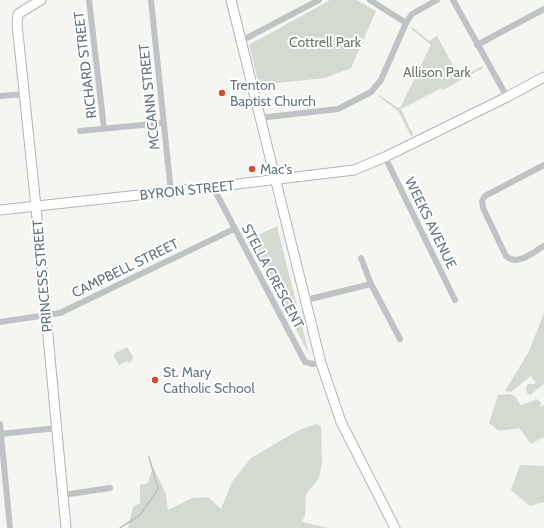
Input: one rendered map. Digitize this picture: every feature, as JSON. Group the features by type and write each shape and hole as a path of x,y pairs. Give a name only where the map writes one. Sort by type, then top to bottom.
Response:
{"street":[{"name":"PRINCESS STREET","path":"41,0 18,14 17,25 36,206 45,316 66,528"},
{"name":"RICHARD STREET","path":"89,0 104,128"},
{"name":"MCCANN STREET","path":"151,0 171,192"},
{"path":"231,0 321,363 341,422 395,528"},
{"path":"241,41 318,0"},
{"path":"370,0 406,23"},
{"path":"260,118 338,109 371,92 381,80 406,23 412,14 437,0"},
{"path":"453,0 507,97"},
{"path":"478,45 544,9"},
{"name":"BYRON STREET","path":"0,210 171,192 354,170 385,158 544,77"},
{"path":"0,96 25,94"},
{"path":"80,131 163,123"},
{"name":"WEEKS AVENUE","path":"385,158 455,300"},
{"path":"544,165 485,196 482,201 483,208 506,256 509,259 519,260 544,246"},
{"name":"STELLA CRESCENT","path":"213,187 305,362 313,364 321,363"},
{"name":"CAMPBELL STREET","path":"0,322 60,313 234,229"},
{"path":"360,258 371,284 400,339"},
{"path":"306,300 371,284"},
{"path":"0,424 10,528"},
{"path":"0,434 57,428"},
{"path":"63,495 110,488"}],"green space":[{"name":"Cottrell Park","path":"330,0 357,0 376,11 351,68 325,78 259,85 249,45"},
{"name":"Allison Park","path":"412,27 429,41 437,36 460,78 482,66 483,68 443,90 442,88 401,109 413,135 411,136 398,111 378,96 379,95 398,108 401,106 431,45 411,29"},
{"path":"277,226 309,354 248,240"},
{"path":"544,313 544,384 530,395 527,393 526,388 528,384 535,384 535,381 532,379 532,375 511,392 505,391 529,351"},
{"path":"127,347 133,357 132,361 129,363 127,361 119,365 114,357 114,354"},
{"path":"508,394 515,396 521,405 537,399 541,403 540,407 544,405 544,437 531,444 519,428 499,431 489,423 498,395"},
{"path":"316,424 321,426 322,462 319,478 306,494 305,515 302,522 328,528 128,528 133,507 140,503 140,485 148,483 153,467 166,494 168,510 192,498 208,497 221,509 232,482 251,458 299,430"},
{"path":"520,465 544,466 544,502 530,506 511,490"}],"waterway":[{"path":"120,528 140,515 158,489 149,457"}],"place":[{"name":"Trenton Baptist Church","path":"222,93"},
{"name":"Mac's","path":"252,169"},
{"name":"St. Mary Catholic School","path":"155,380"}]}
